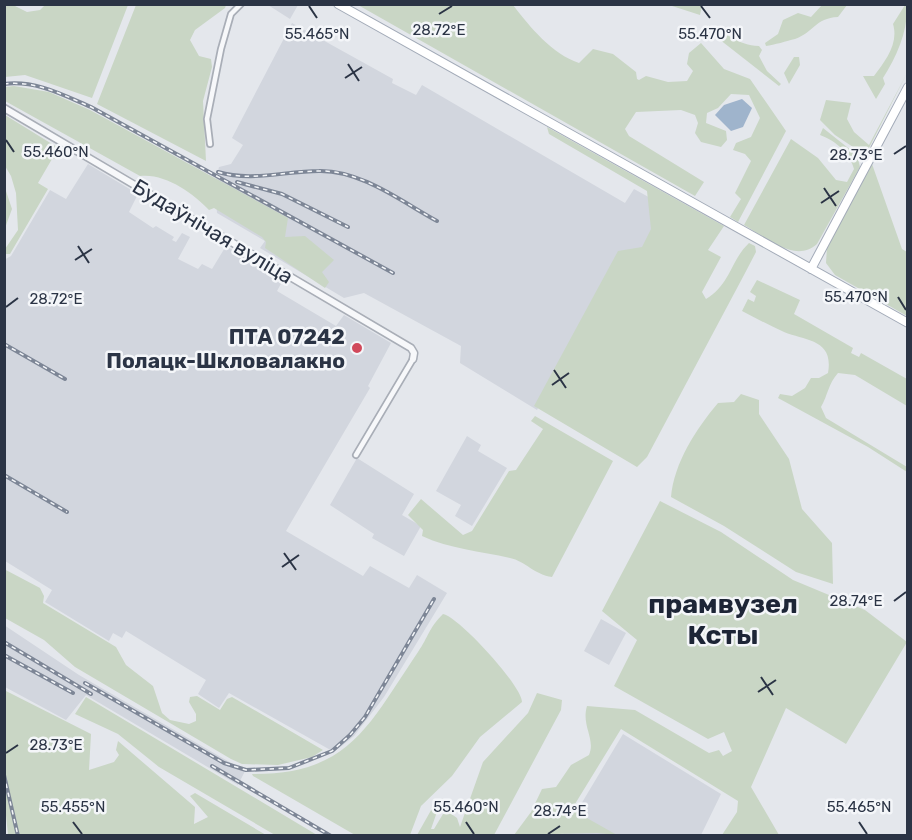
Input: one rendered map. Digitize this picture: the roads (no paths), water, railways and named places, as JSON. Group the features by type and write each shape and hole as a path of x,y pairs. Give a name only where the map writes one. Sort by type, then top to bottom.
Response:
{"main road":[{"path":"338,4 908,322"},
{"path":"811,269 908,87"}],"street":[{"path":"210,144 207,119 221,49 231,14 241,4"},
{"name":"Будаўнічая вуліца","path":"4,108 411,348 414,353 413,359"},
{"path":"356,455 413,359"}],"water":[{"path":"742,99 752,108 743,127 731,131 715,115 724,105"}],"railway":[{"path":"4,84 38,86 91,107 393,273"},
{"path":"218,172 243,176 306,171 335,172 381,188 437,221"},
{"path":"237,182 282,194 348,227"},
{"path":"4,344 65,379"},
{"path":"4,475 67,512"},
{"path":"85,683 224,763 246,770 289,768 332,751 350,735 365,717 434,599"},
{"path":"4,642 91,694"},
{"path":"4,655 73,693"},
{"path":"212,766 331,836"},
{"path":"4,775 18,836"}],"place":[{"name":"ПТА 07242 Полацк-Шкловалакно","path":"357,348"}],"district":[{"name":"прамвузел Ксты","path":"723,620"}]}
